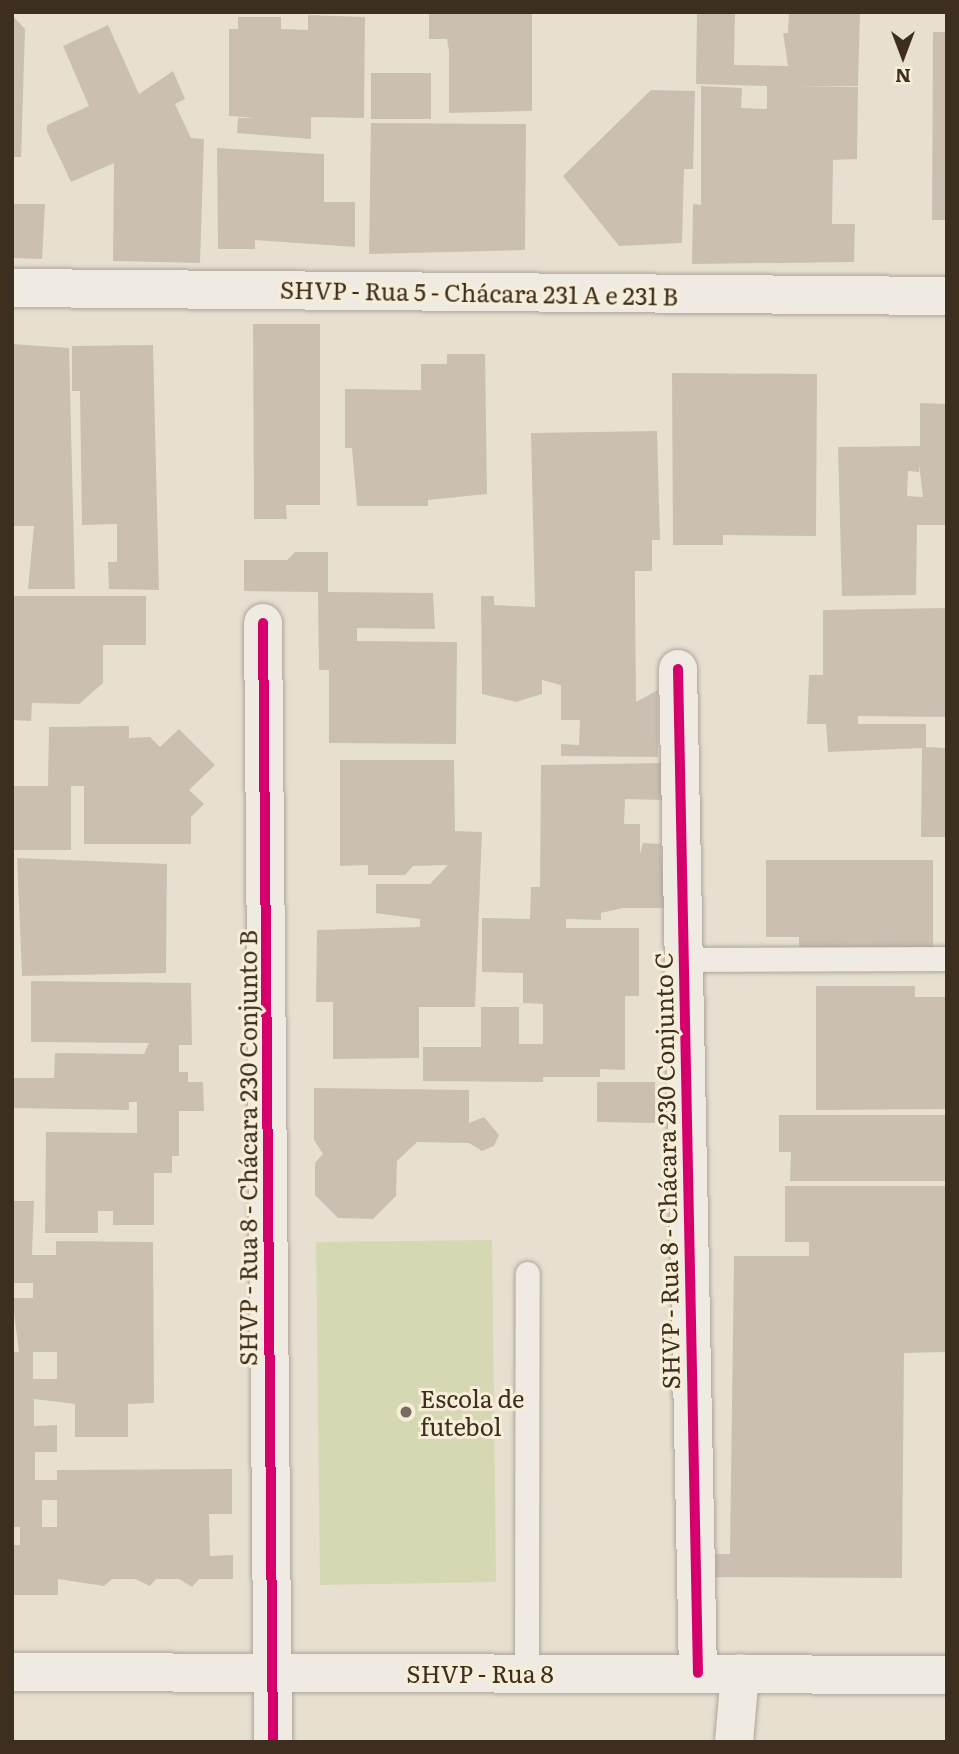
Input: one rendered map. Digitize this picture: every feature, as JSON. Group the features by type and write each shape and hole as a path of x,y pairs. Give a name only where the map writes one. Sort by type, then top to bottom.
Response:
{"street":[{"name":"SHVP - Rua 5 - Chácara 231 A e 231 B","path":"12,288 947,296"},
{"name":"SHVP - Rua 8 - Chácara 230 Conjunto B","path":"263,623 273,1742"},
{"name":"SHVP - Rua 8 - Chácara 230 Conjunto C","path":"678,669 698,1673"},
{"name":"SHVP - Rua 8","path":"12,1672 947,1675"},
{"path":"734,1742 740,1673"}],"lane":[{"path":"683,960 947,959"},
{"path":"527,1673 528,1274"}],"green space":[{"name":"Escola de futebol","path":"492,1240 496,1582 320,1585 316,1242"}],"building":[{"path":"429,12 532,12 532,111 449,113 447,39 429,39"},
{"path":"697,12 735,12 734,65 788,66 783,33 788,33 789,12 860,12 858,86 795,86 858,87 857,159 833,160 832,224 855,224 854,262 692,264 693,204 701,205 701,86 742,88 741,108 767,109 767,86 696,84"},
{"path":"12,15 25,29 21,157 12,157"},
{"path":"308,15 365,17 364,118 311,117 311,139 237,133 238,118 255,118 229,116 229,29 238,29 238,17 281,17 281,29 308,30"},
{"path":"108,25 139,94 173,71 185,99 175,104 191,138 204,139 200,263 113,261 114,163 71,182 47,131 47,125 89,106 63,46"},
{"path":"933,32 947,32 947,220 932,220"},
{"path":"371,73 431,73 431,119 371,119"},
{"path":"651,90 695,91 693,169 684,169 682,243 619,246 563,176"},
{"path":"371,123 526,124 525,250 369,254"},
{"path":"217,148 324,154 324,202 355,202 355,247 255,240 255,249 218,249"},
{"path":"12,204 45,204 42,259 12,258"},
{"path":"253,324 320,324 320,505 286,505 287,519 254,519"},
{"path":"12,344 69,348 75,589 28,589 34,526 12,526"},
{"path":"153,345 159,590 109,589 108,562 117,562 117,524 82,525 80,391 72,391 72,346"},
{"path":"447,354 485,354 487,494 428,500 428,506 357,506 352,448 345,448 345,389 421,390 421,364 447,364"},
{"path":"672,373 817,374 816,536 723,535 723,545 673,545"},
{"path":"920,403 947,404 947,525 917,525 916,595 842,596 838,447 920,446","holes":["919,464 923,497 907,496 908,471 919,472"]},
{"path":"657,431 660,540 652,540 652,571 635,571 635,595 636,702 658,690 658,757 561,756 561,744 579,745 580,720 561,720 561,685 542,680 542,694 516,702 482,694 481,596 494,596 494,605 535,607 531,433"},
{"path":"295,552 328,552 328,592 433,593 435,629 357,628 357,641 457,642 456,744 329,743 329,670 319,670 318,592 244,591 244,560 287,560"},
{"path":"12,596 146,596 146,645 103,645 103,683 79,704 32,703 31,721 12,720"},
{"path":"947,608 947,717 858,716 858,724 926,724 926,747 947,748 947,837 921,837 922,748 828,752 826,724 807,724 809,675 823,675 823,610"},
{"path":"129,726 129,738 150,737 160,747 179,729 215,765 189,790 204,804 191,817 191,844 84,844 84,786 71,786 71,850 12,850 12,786 48,786 49,727"},
{"path":"340,760 454,760 455,831 482,832 475,1007 419,1007 419,1058 333,1059 333,1002 316,1002 317,930 420,927 420,919 376,913 376,884 430,884 448,865 413,866 405,875 368,875 368,865 340,866"},
{"path":"663,763 663,800 625,799 624,824 640,824 640,854 643,843 661,844 664,908 623,908 601,913 601,920 566,919 566,928 639,928 639,996 625,996 625,1070 600,1069 600,1077 543,1077 543,1082 423,1081 423,1047 481,1047 481,1007 519,1007 519,1044 543,1044 543,1004 523,1003 523,973 482,972 482,918 530,919 531,887 540,887 541,765"},
{"path":"17,858 167,864 166,973 22,976"},
{"path":"766,860 933,860 933,952 799,952 799,937 766,937"},
{"path":"31,981 191,983 192,1045 179,1045 179,1072 188,1072 188,1082 203,1082 204,1111 179,1111 179,1156 172,1156 172,1173 154,1173 154,1225 113,1225 113,1211 98,1211 98,1233 45,1233 46,1132 137,1133 137,1102 129,1102 129,1110 12,1108 12,1078 54,1078 55,1053 144,1054 149,1043 31,1042"},
{"path":"816,986 915,986 915,997 947,997 947,1109 816,1110"},
{"path":"597,1082 655,1082 655,1123 597,1122"},
{"path":"314,1088 469,1090 469,1123 484,1117 499,1135 494,1146 482,1151 469,1143 417,1142 397,1161 396,1196 373,1219 338,1218 315,1195 315,1163 323,1154 314,1140"},
{"path":"779,1115 947,1115 947,1181 790,1181 791,1152 779,1152"},
{"path":"785,1186 947,1186 947,1352 904,1353 902,1578 693,1577 693,1554 730,1554 734,1256 809,1256 809,1242 785,1242"},
{"path":"12,1201 34,1201 32,1255 56,1255 56,1241 153,1242 154,1403 128,1404 128,1437 75,1437 75,1404 34,1399 34,1426 57,1425 57,1452 35,1452 35,1480 57,1480 57,1470 232,1469 232,1514 209,1514 210,1556 233,1555 233,1579 199,1579 192,1587 179,1579 156,1579 150,1586 135,1579 112,1579 104,1586 58,1579 58,1595 12,1595 12,1545 20,1545 20,1527 12,1527 12,1352 19,1352 12,1298 33,1298 33,1283 12,1283","holes":["33,1352 57,1352 57,1379 33,1379","42,1500 57,1500 57,1527 42,1527"]}],"cycle path":[{"path":"263,623 273,1742"},
{"path":"678,669 698,1673"}],"place":[{"name":"Escola de futebol","path":"406,1412"}]}
